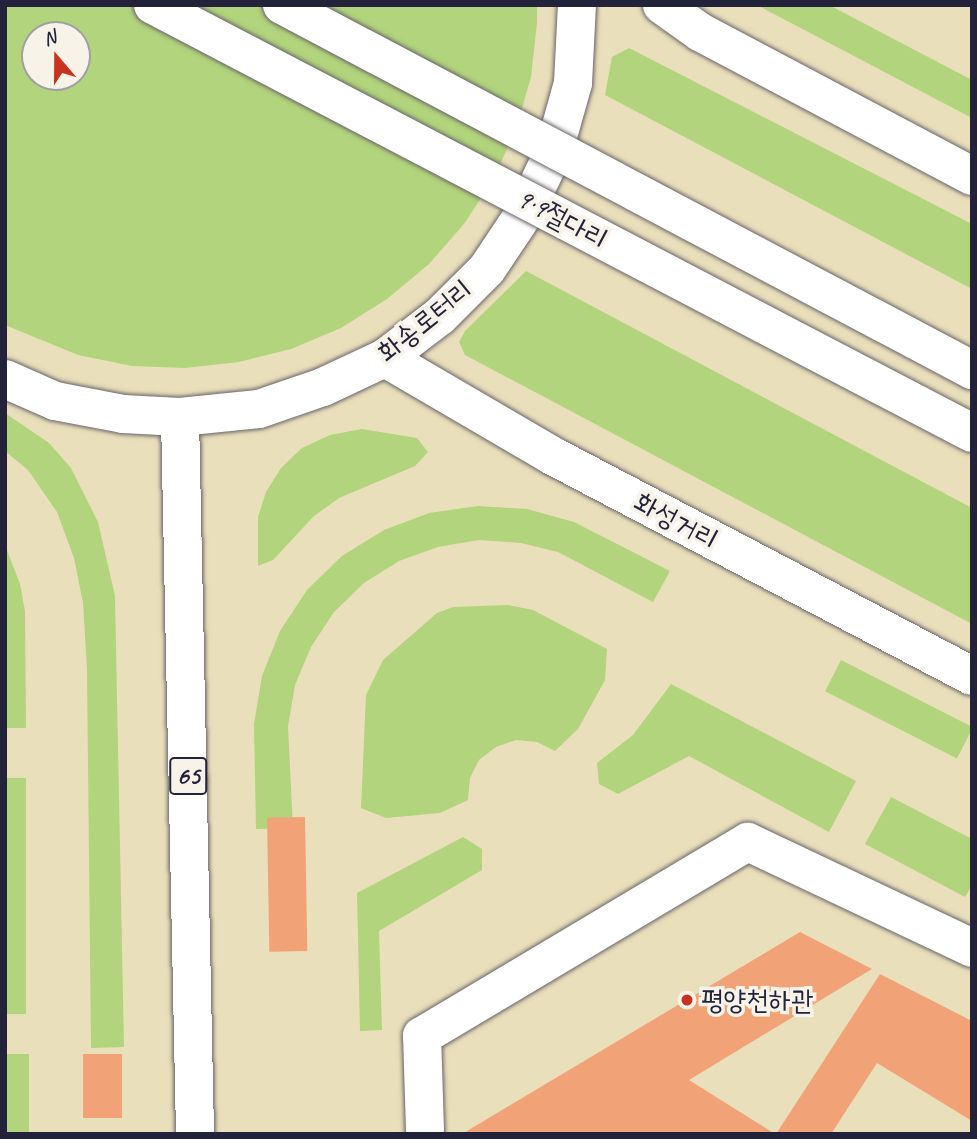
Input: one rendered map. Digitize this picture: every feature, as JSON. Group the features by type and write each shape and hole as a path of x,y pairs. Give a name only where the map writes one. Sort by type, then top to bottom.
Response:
{"main road":[{"name":"9·9절다리","path":"153,5 972,433"},
{"name":"9·9절다리","path":"282,5 972,370"},
{"name":"화송로터리","path":"5,379 55,401 123,415 180,417 259,409 323,387 385,358 440,316 487,269 525,212 554,151 573,83 577,5"},
{"path":"662,5 712,38 972,176"},
{"name":"화성거리","path":"385,358 551,455 972,676"},
{"name":"65","path":"180,417 195,1134"},
{"path":"425,1130 422,1036 748,842 972,948"}],"green space":[{"path":"5,5 537,5 531,77 516,129 494,178 464,224 429,264 387,299 341,328 291,349 239,362 185,368 132,366 78,355 5,325"},
{"path":"757,5 829,5 972,80 972,118"},
{"path":"629,48 972,224 972,289 605,95 612,57"},
{"path":"526,271 972,508 972,624 465,355 459,342 465,331"},
{"path":"5,413 49,443 71,468 98,522 115,596 124,1047 91,1048 87,669 83,603 74,558 57,512 28,470 5,451"},
{"path":"362,429 417,438 428,452 415,466 339,498 314,516 273,560 258,566 258,517 266,492 281,468 302,448 330,435"},
{"path":"478,506 527,509 574,522 670,571 653,602 558,552 521,543 479,540 438,547 399,561 364,583 334,612 311,647 295,685 288,726 293,828 256,829 254,724 262,676 280,631 307,590 342,556 384,530 429,513"},
{"path":"5,545 20,584 25,611 26,728 5,728"},
{"path":"508,605 533,610 607,649 605,680 578,729 555,751 537,742 516,740 496,747 479,760 470,778 468,800 440,813 386,818 361,808 366,695 383,660 437,613 453,607"},
{"path":"841,660 972,727 957,758 825,691"},
{"path":"671,684 856,781 829,832 689,756 618,794 599,784 597,763 633,735"},
{"path":"5,778 26,778 26,1014 5,1014"},
{"path":"891,797 972,839 972,885 965,897 865,844"},
{"path":"463,837 482,849 482,870 379,931 382,1030 360,1031 357,893"},
{"path":"5,1054 29,1054 29,1134 5,1134"}],"building":[{"path":"305,817 307,951 269,952 267,818"},
{"path":"800,932 872,969 689,1080 775,1134 462,1134"},
{"path":"880,974 972,1021 972,1121 877,1063 831,1134 776,1134"},
{"path":"83,1054 122,1054 122,1118 83,1118"}],"place":[{"name":"평양천하관","path":"687,1000"}]}
